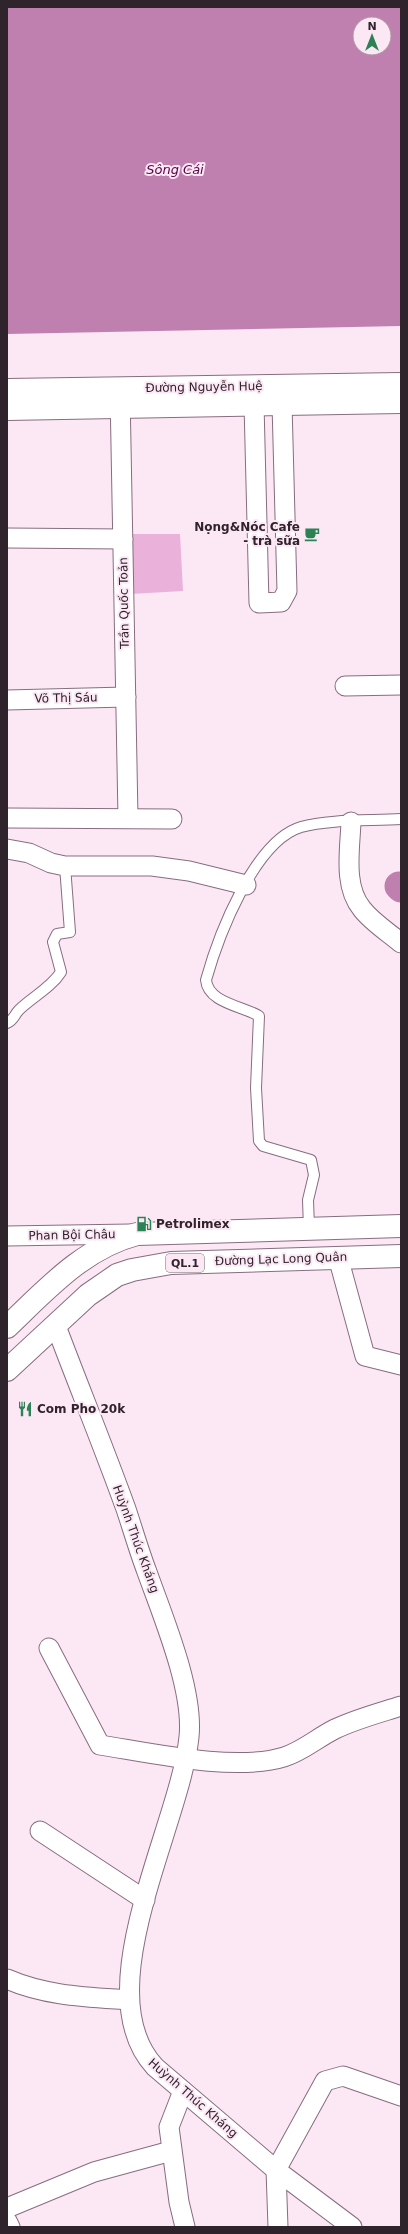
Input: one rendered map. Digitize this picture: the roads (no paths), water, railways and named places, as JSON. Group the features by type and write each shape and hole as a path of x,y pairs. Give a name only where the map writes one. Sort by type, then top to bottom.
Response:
{"main road":[{"name":"Đường Nguyễn Huệ","path":"7,409 120,398 401,384"},
{"name":"Đường Nguyễn Huệ","path":"7,390 120,398 254,404 401,402"},
{"path":"7,1327 80,1261 110,1243 137,1234 401,1226"},
{"name":"Đường Lạc Long Quân","path":"7,1370 88,1295 118,1275 146,1266 171,1263 401,1256"}],"street":[{"name":"Trần Quốc Toản","path":"120,398 128,818"},
{"path":"254,404 259,603 281,602 287,591 282,404"},
{"path":"7,538 123,539"},
{"path":"345,686 401,685"},
{"name":"Võ Thị Sáu","path":"7,700 126,697"},
{"path":"7,818 172,819"},
{"path":"351,822 349,868 351,888 361,909 401,943"},
{"path":"7,849 29,853 51,864 65,866 152,866 189,871 246,885"},
{"name":"Phan Bội Châu","path":"7,1236 137,1234"},
{"path":"338,1257 365,1356 401,1365"},
{"name":"Huỳnh Thúc Kháng","path":"56,1326 126,1509 179,1670 188,1705 190,1721 186,1758 179,1788 145,1900 134,1942 130,2000 133,2027 145,2056 183,2091 276,2170 352,2227"},
{"path":"49,1648 100,1745 186,1758 267,1762 298,1751 334,1730 401,1706"},
{"path":"40,1831 145,1900"},
{"path":"7,1980 28,1988 62,1995 130,2000"},
{"path":"278,2227 276,2170 325,2081 343,2076 401,2096"},
{"path":"183,2091 169,2127 179,2202 185,2227"},
{"path":"7,2208 94,2172 171,2151"},
{"path":"7,2221 10,2227"}],"lane":[{"path":"309,1228 308,1200 314,1175 311,1160 263,1146 259,1140 256,1088 259,1016 224,1001 208,990 206,986 208,974 227,923 246,885 271,846 290,832 315,825 401,819"},
{"path":"7,1023 13,1020 17,1011 55,981 60,972 54,942 57,934 70,932 65,866"}],"water":[{"name":"Sông Cái","path":"7,7 401,7 401,326 7,334"}],"place":[{"name":"Nọng&Nóc Cafe - trà sữa","path":"312,534"},
{"name":"Petrolimex","path":"144,1224"},
{"name":"Com Pho 20k","path":"25,1409"}]}
